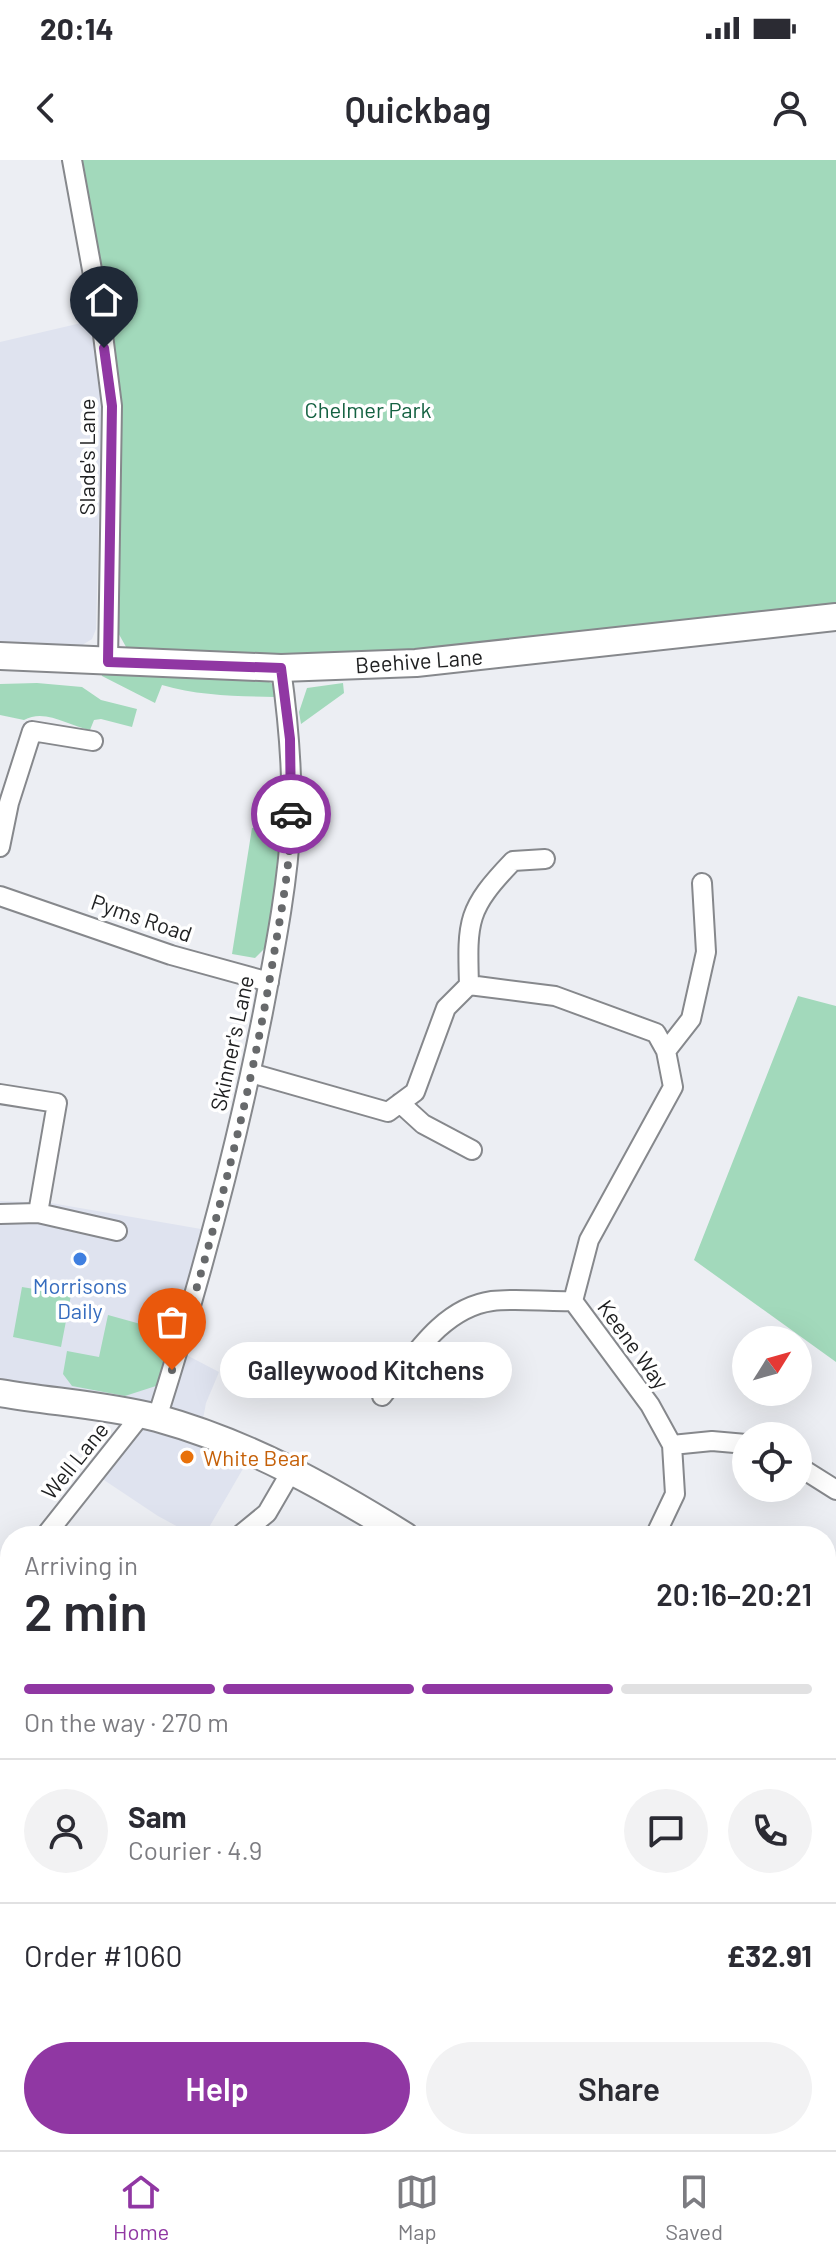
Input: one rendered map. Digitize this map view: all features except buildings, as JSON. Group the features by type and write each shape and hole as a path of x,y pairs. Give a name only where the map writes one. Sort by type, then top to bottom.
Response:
{"main road":[{"name":"Beehive Lane","path":"0,656 281,668 416,663 836,617"},
{"path":"0,1393 149,1417 239,1445 292,1470 388,1526"}],"street":[{"name":"Slade's Lane","path":"72,160 99,305 112,406 108,662"},
{"name":"Skinner's Lane","path":"149,1417 199,1285 251,1073 269,982 291,820 290,739 281,668"},
{"path":"0,847 9,803 32,731 93,741"},
{"path":"251,1073 388,1112 415,1092 446,1008 469,985 467,933 481,894 513,861 545,859"},
{"path":"469,985 555,996 656,1033 666,1051 691,1019 706,952 702,883"},
{"name":"Pyms Road","path":"0,896 171,955 269,982"},
{"name":"Keene Way","path":"660,1526 675,1494 672,1445 650,1405 573,1301 589,1240 673,1087 666,1051"},
{"path":"0,1094 57,1103 38,1213"},
{"path":"400,1103 423,1124 472,1150"},
{"path":"0,1214 38,1213 117,1231"},
{"path":"382,1396 434,1331 465,1308 494,1301 573,1301"},
{"name":"Well Lane","path":"54,1526 149,1417"},
{"path":"672,1445 712,1441 732,1443"},
{"path":"251,1526 267,1513 292,1470"},
{"path":"812,1475 836,1490"}],"shaded area":[{"path":"94,320 102,400 96,629 92,639 74,650 0,643 0,342"},
{"path":"0,1201 51,1203 201,1229 173,1348 219,1372 206,1403 199,1440 248,1460 210,1526 176,1526 86,1468 138,1410 0,1381"}],"green space":[{"name":"Chelmer Park","path":"82,160 836,160 836,607 359,658 130,654 116,629 108,320"},
{"path":"100,667 238,672 276,686 275,697 232,696 162,685 155,703 102,676"},
{"path":"343,683 344,693 301,724 299,712 307,688"},
{"path":"0,684 82,687 101,700 137,709 132,727 101,719 94,720 90,730 49,717 24,720 0,715"},
{"path":"281,827 268,945 255,958 232,954 252,828"},
{"path":"798,996 836,1006 836,1362 812,1345 812,1326 786,1326 694,1260"},
{"path":"22,1287 71,1295 61,1347 13,1337"},
{"path":"178,1291 185,1299 159,1385 125,1396 72,1386 63,1374 67,1351 99,1357 108,1315 155,1328 171,1292"}],"way so far":[{"path":"172,1370 199,1285 251,1073 283,897 291,814"}],"place":[{"name":"Morrisons Daily","path":"80,1259"},
{"name":"Galleywood Kitchens","path":"172,1370"},
{"name":"White Bear","path":"187,1457"}],"route":[{"path":"104,348 112,406 108,662 281,668 290,739 291,814"}]}
